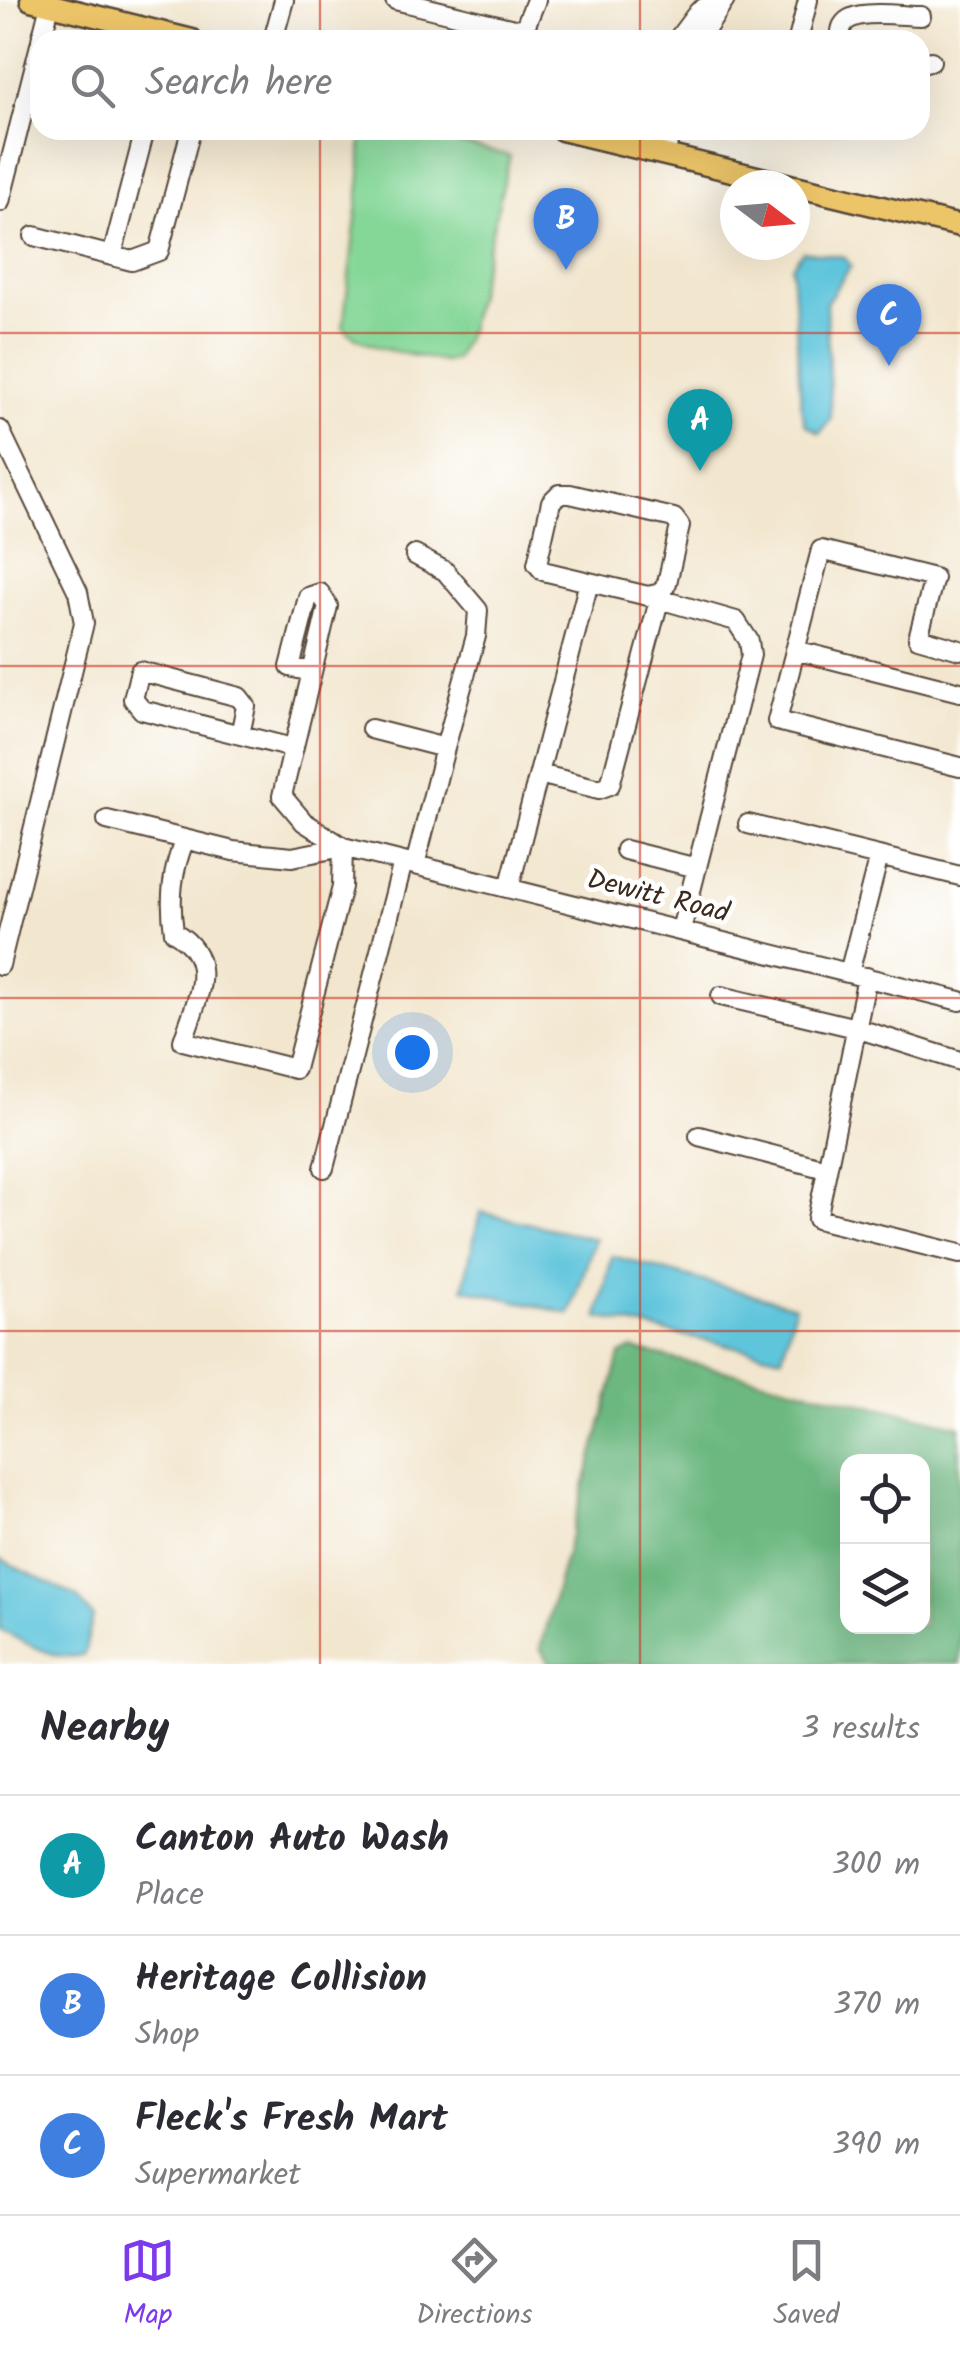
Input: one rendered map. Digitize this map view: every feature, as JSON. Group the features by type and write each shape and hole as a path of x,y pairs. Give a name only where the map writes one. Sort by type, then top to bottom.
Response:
{"main road":[{"path":"41,2 152,30"},
{"path":"624,140 655,145 739,170"},
{"path":"810,190 960,226"}],"street":[{"path":"275,30 284,0"},
{"path":"394,0 514,29 525,27 536,0"},
{"path":"685,30 698,12 716,0"},
{"path":"706,30 725,0"},
{"path":"800,30 808,0"},
{"path":"41,2 41,30"},
{"path":"840,30 857,14 920,16"},
{"path":"0,202 30,85"},
{"path":"112,256 142,140"},
{"path":"34,236 132,262 160,251 188,140"},
{"path":"0,430 78,592 84,623 0,964"},
{"path":"539,774 598,788 610,785 660,596 679,539 680,526 674,518 560,494 551,502 538,564 543,572 660,596 736,621 743,628 752,655 680,930"},
{"path":"960,650 918,638 934,578 820,550 777,721 960,767"},
{"path":"324,1168 476,636 478,610 445,571 414,555"},
{"path":"508,888 589,582"},
{"path":"795,650 960,692"},
{"path":"240,735 246,706 240,697 140,671 132,699 142,710 240,735 292,748"},
{"path":"311,672 282,785 287,806 343,847"},
{"path":"371,729 446,748"},
{"path":"107,820 292,858 343,847"},
{"path":"748,824 960,876"},
{"path":"185,839 174,864 170,902 174,932 190,942 202,959 200,985 183,1040 295,1069 342,887 343,847"},
{"name":"Dewitt Road","path":"343,847 960,1001"},
{"path":"624,850 696,868"},
{"path":"879,856 858,975 856,1028 817,1218 960,1254"},
{"path":"721,996 856,1028 960,1061"},
{"path":"700,1136 826,1169"}],"green space":[{"path":"361,140 447,140 510,156 467,335 455,359 445,362 376,347 343,327 361,176"},
{"path":"632,1349 960,1426 960,1664 549,1664 540,1648 620,1355"}],"water":[{"path":"810,252 844,257 851,266 826,303 831,419 820,433 805,424 801,405 792,266 796,260 810,260"},
{"path":"480,1212 595,1239 570,1314 463,1288"},
{"path":"612,1256 795,1306 782,1357 598,1317"},
{"path":"0,1559 77,1597 93,1617 84,1654 52,1654 0,1630"}],"place":[{"name":"Heritage Collision","path":"566,270"},
{"name":"Fleck's Fresh Mart","path":"889,366"},
{"name":"Canton Auto Wash","path":"700,471"}]}
